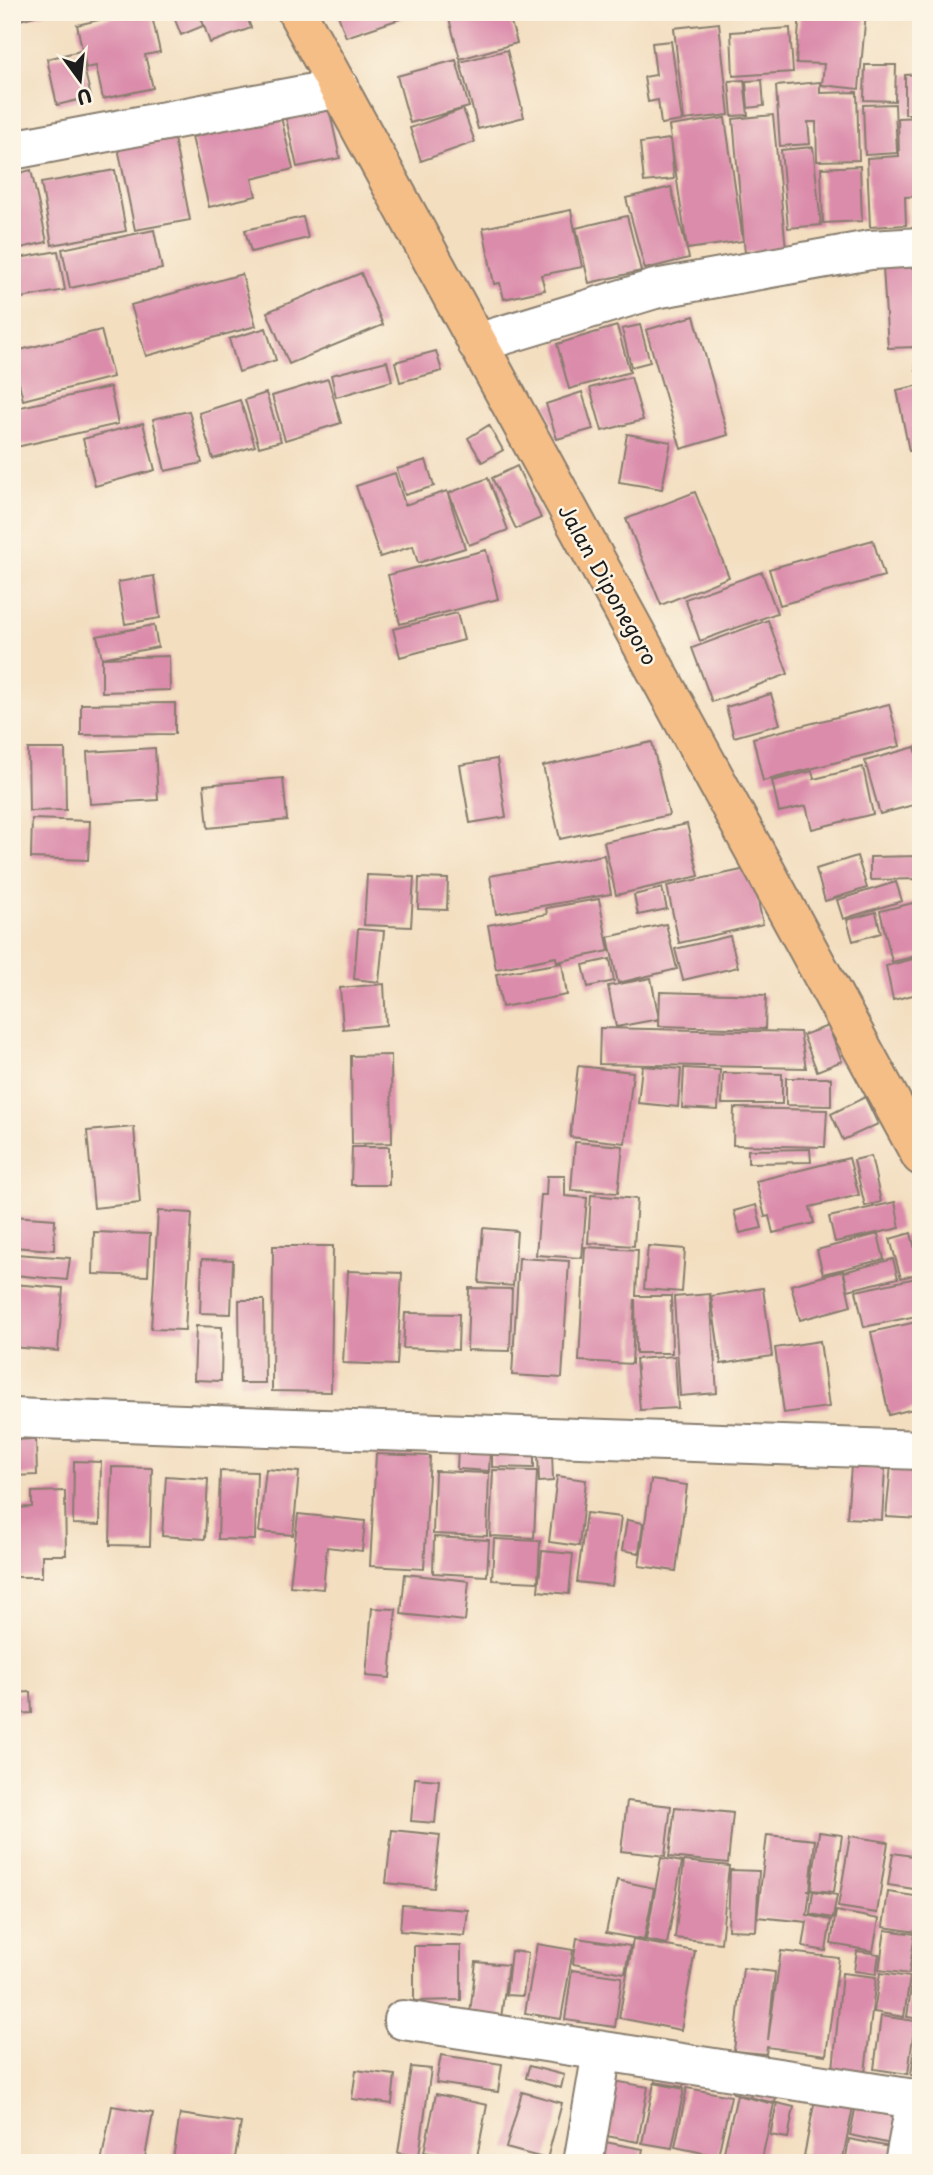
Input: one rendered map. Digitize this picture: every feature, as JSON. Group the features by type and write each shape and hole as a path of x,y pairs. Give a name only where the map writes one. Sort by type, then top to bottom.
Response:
{"main road":[{"name":"Jalan Diponegoro","path":"297,12 921,1156"}],"street":[{"path":"12,150 340,88"},
{"path":"477,343 655,289 858,252 921,247"},
{"path":"12,1418 921,1450"},
{"path":"403,2020 918,2100 904,2163"},
{"path":"583,2163 602,2052"}],"building":[{"path":"13,12 46,12 46,13 16,21"},
{"path":"133,12 151,12 160,52 145,55 153,88 103,99 96,66 86,68 77,25"},
{"path":"172,12 198,12 203,26 181,35"},
{"path":"245,12 251,28 210,43 200,14"},
{"path":"337,12 418,12 418,13 346,37"},
{"path":"474,12 508,12 517,43 460,59 449,19"},
{"path":"800,12 866,12 859,89 822,85 824,64 796,63"},
{"path":"719,23 729,115 684,120 674,28"},
{"path":"790,28 793,72 733,76 731,32"},
{"path":"671,41 682,121 661,124 658,100 648,102 644,77 656,75 652,43"},
{"path":"507,50 524,117 478,129 460,62"},
{"path":"80,51 91,97 57,105 47,59"},
{"path":"456,60 469,107 410,123 397,76"},
{"path":"865,65 896,65 895,101 864,100"},
{"path":"921,74 921,114 905,114 905,75"},
{"path":"744,80 748,115 732,116 729,81"},
{"path":"762,80 764,106 748,108 746,81"},
{"path":"820,82 820,93 857,92 859,160 817,161 816,122 808,122 810,144 780,146 776,86"},
{"path":"328,104 340,158 297,167 285,114"},
{"path":"895,104 897,153 865,155 863,105"},
{"path":"463,109 475,142 421,161 410,128"},
{"path":"773,115 786,249 745,253 733,119"},
{"path":"281,117 293,169 252,179 256,196 209,207 192,137"},
{"path":"921,117 921,196 905,197 906,225 870,227 867,158 899,156 898,118"},
{"path":"725,118 743,241 687,249 669,126"},
{"path":"172,128 190,220 135,230 116,138"},
{"path":"670,139 674,179 644,182 640,143"},
{"path":"813,147 821,225 788,228 781,150"},
{"path":"860,166 862,221 823,223 821,168"},
{"path":"31,170 47,242 12,250 12,175"},
{"path":"115,170 126,231 52,245 41,183"},
{"path":"671,187 689,258 645,269 626,198"},
{"path":"571,210 582,267 541,275 545,290 504,299 500,283 494,284 483,228"},
{"path":"627,216 641,271 589,283 576,228"},
{"path":"303,217 308,238 251,252 245,230"},
{"path":"154,230 162,269 70,288 62,249"},
{"path":"58,251 65,290 21,298 13,259"},
{"path":"921,264 921,371 916,371 915,347 888,348 883,267"},
{"path":"361,273 383,325 289,364 267,312"},
{"path":"242,274 256,326 146,356 131,305"},
{"path":"694,316 728,435 681,449 646,330"},
{"path":"640,325 650,362 631,367 622,329"},
{"path":"617,326 630,372 569,389 557,344"},
{"path":"266,328 276,360 239,372 229,339"},
{"path":"101,330 113,377 23,400 12,352"},
{"path":"436,351 442,371 400,382 395,362"},
{"path":"387,361 392,381 336,397 331,375"},
{"path":"631,377 643,420 602,431 590,388"},
{"path":"328,379 341,423 285,440 272,396"},
{"path":"921,385 921,449 909,451 897,390"},
{"path":"110,387 118,424 12,448 12,409"},
{"path":"582,392 593,429 557,439 546,404"},
{"path":"266,393 281,441 259,447 245,400"},
{"path":"240,400 255,446 213,459 199,413"},
{"path":"189,411 202,463 165,471 153,419"},
{"path":"143,423 155,470 95,486 83,439"},
{"path":"489,425 503,450 482,462 468,438"},
{"path":"627,434 671,442 662,489 619,482"},
{"path":"426,460 434,486 405,495 397,469"},
{"path":"517,466 541,518 516,529 492,478"},
{"path":"395,473 405,505 447,491 465,548 418,563 413,546 380,557 356,486"},
{"path":"488,478 508,530 469,545 449,493"},
{"path":"695,492 729,577 661,605 626,519"},
{"path":"873,540 884,576 780,605 769,569"},
{"path":"486,550 498,599 400,624 388,575"},
{"path":"762,572 777,613 700,641 685,599"},
{"path":"154,576 160,618 125,624 118,582"},
{"path":"457,613 464,640 400,657 393,629"},
{"path":"768,620 788,674 712,702 692,648"},
{"path":"154,625 158,647 102,658 97,636"},
{"path":"169,656 170,690 102,692 102,658"},
{"path":"771,694 780,724 734,737 726,707"},
{"path":"175,703 175,734 81,735 81,704"},
{"path":"889,704 900,746 763,781 753,738"},
{"path":"652,742 669,815 560,839 543,766"},
{"path":"915,747 921,767 921,803 880,814 865,761"},
{"path":"155,748 158,800 90,804 87,752"},
{"path":"28,749 65,749 66,810 29,811"},
{"path":"497,759 506,817 470,823 460,765"},
{"path":"863,767 873,814 812,829 806,806 779,812 772,781 812,771 814,779"},
{"path":"283,778 287,820 208,828 204,785"},
{"path":"32,819 90,821 88,860 31,858"},
{"path":"687,824 699,876 616,895 604,842"},
{"path":"604,855 611,894 496,914 490,876"},
{"path":"857,856 867,888 825,901 816,869"},
{"path":"921,856 921,879 870,880 870,857"},
{"path":"751,868 763,924 679,943 667,886"},
{"path":"367,875 414,877 411,927 364,925"},
{"path":"419,878 448,879 447,910 418,909"},
{"path":"896,882 902,901 843,919 837,900"},
{"path":"662,888 667,909 638,915 634,895"},
{"path":"599,899 609,951 557,962 556,957 496,969 488,925 547,914 546,908"},
{"path":"921,901 921,955 892,962 880,911"},
{"path":"876,912 881,933 853,941 847,920"},
{"path":"666,924 677,969 618,983 608,937"},
{"path":"358,929 384,931 379,982 354,979"},
{"path":"730,936 738,967 683,980 675,949"},
{"path":"921,957 921,993 893,1000 886,966"},
{"path":"610,959 614,981 588,987 583,965"},
{"path":"562,963 567,995 502,1007 496,974"},
{"path":"651,978 659,1019 616,1027 608,986"},
{"path":"384,984 386,1025 343,1029 340,988"},
{"path":"660,992 766,995 765,1029 659,1026"},
{"path":"828,1026 842,1061 817,1071 803,1035"},
{"path":"600,1028 800,1032 806,1068 599,1064"},
{"path":"391,1055 392,1143 352,1144 351,1056"},
{"path":"578,1066 633,1072 625,1143 570,1137"},
{"path":"642,1066 681,1069 678,1107 638,1103"},
{"path":"684,1068 720,1070 718,1110 682,1108"},
{"path":"723,1073 782,1074 782,1104 722,1104"},
{"path":"786,1078 831,1078 831,1106 786,1105"},
{"path":"865,1097 878,1124 843,1140 831,1114"},
{"path":"734,1108 827,1110 825,1147 733,1145"},
{"path":"134,1127 140,1203 94,1208 87,1131"},
{"path":"575,1142 623,1146 618,1193 571,1190"},
{"path":"352,1147 389,1147 389,1185 351,1185"},
{"path":"810,1149 811,1162 748,1163 748,1150"},
{"path":"871,1156 881,1202 865,1206 854,1160"},
{"path":"849,1158 859,1195 810,1207 814,1223 773,1233 769,1216 765,1217 756,1181"},
{"path":"547,1176 565,1176 565,1196 587,1198 582,1258 536,1255 541,1195 546,1195"},
{"path":"591,1195 637,1199 634,1246 588,1243"},
{"path":"895,1202 900,1228 835,1242 829,1217"},
{"path":"756,1205 762,1228 740,1233 734,1211"},
{"path":"158,1211 192,1213 185,1330 151,1329"},
{"path":"12,1216 55,1219 54,1250 12,1247"},
{"path":"483,1228 517,1231 513,1286 479,1283"},
{"path":"94,1232 150,1234 148,1276 93,1274"},
{"path":"911,1233 921,1273 901,1278 890,1239"},
{"path":"878,1234 884,1259 823,1274 817,1250"},
{"path":"273,1246 333,1246 331,1392 272,1391"},
{"path":"648,1246 685,1249 682,1292 644,1289"},
{"path":"585,1247 638,1250 636,1296 671,1296 672,1353 636,1353 635,1299 632,1364 579,1361"},
{"path":"16,1254 70,1258 67,1280 14,1275"},
{"path":"519,1258 569,1261 562,1378 512,1375"},
{"path":"202,1259 233,1260 231,1314 200,1313"},
{"path":"893,1259 898,1278 848,1290 844,1272"},
{"path":"348,1271 402,1273 397,1365 343,1363"},
{"path":"843,1271 851,1306 800,1320 791,1285"},
{"path":"921,1277 921,1315 864,1327 856,1291"},
{"path":"12,1284 63,1288 58,1351 12,1347"},
{"path":"469,1288 512,1289 510,1351 467,1350"},
{"path":"763,1288 772,1356 721,1364 711,1296"},
{"path":"710,1294 717,1393 680,1396 674,1297"},
{"path":"239,1300 264,1300 265,1383 240,1383"},
{"path":"405,1313 459,1314 458,1350 403,1348"},
{"path":"921,1321 921,1407 889,1415 871,1332"},
{"path":"196,1326 222,1327 221,1381 194,1380"},
{"path":"820,1341 829,1407 784,1413 775,1348"},
{"path":"675,1356 678,1408 640,1410 636,1359"},
{"path":"36,1439 37,1475 12,1476 12,1440"},
{"path":"458,1448 490,1450 489,1471 457,1469"},
{"path":"492,1452 534,1452 534,1468 492,1467"},
{"path":"552,1452 553,1481 539,1482 538,1453"},
{"path":"376,1454 430,1456 424,1569 370,1566"},
{"path":"74,1461 101,1462 100,1525 73,1524"},
{"path":"891,1465 921,1467 921,1519 886,1517"},
{"path":"851,1466 885,1469 882,1520 847,1518"},
{"path":"112,1467 152,1468 150,1546 110,1545"},
{"path":"266,1469 299,1472 293,1535 259,1532"},
{"path":"493,1470 537,1471 534,1538 490,1536"},
{"path":"220,1471 257,1472 255,1540 218,1539"},
{"path":"435,1471 489,1473 487,1536 433,1534"},
{"path":"166,1476 208,1479 205,1539 162,1536"},
{"path":"557,1476 586,1480 579,1546 549,1542"},
{"path":"651,1480 687,1485 676,1571 639,1566"},
{"path":"65,1491 66,1555 42,1555 42,1577 12,1577 12,1508 32,1507 32,1492"},
{"path":"586,1513 621,1517 612,1586 577,1582"},
{"path":"298,1514 365,1521 362,1551 327,1547 323,1589 290,1586"},
{"path":"627,1520 643,1523 639,1553 622,1550"},
{"path":"434,1537 489,1540 487,1576 433,1573"},
{"path":"494,1539 540,1541 538,1582 492,1580"},
{"path":"542,1551 573,1554 569,1594 538,1591"},
{"path":"405,1574 469,1581 465,1621 401,1614"},
{"path":"372,1608 396,1609 390,1678 366,1676"},
{"path":"31,1692 32,1713 12,1714 12,1693"},
{"path":"415,1778 439,1780 435,1823 411,1821"},
{"path":"627,1801 671,1806 665,1856 621,1851"},
{"path":"675,1807 733,1813 728,1863 669,1857"},
{"path":"392,1830 440,1835 434,1888 386,1883"},
{"path":"819,1832 842,1835 834,1892 811,1890"},
{"path":"767,1835 815,1840 807,1915 831,1920 826,1951 803,1947 807,1922 757,1917"},
{"path":"850,1836 888,1842 877,1913 838,1907"},
{"path":"893,1853 919,1857 914,1889 888,1885"},
{"path":"661,1858 682,1862 667,1944 646,1940"},
{"path":"684,1861 729,1866 721,1943 675,1938"},
{"path":"730,1870 759,1871 756,1931 728,1930"},
{"path":"617,1880 654,1888 644,1940 606,1933"},
{"path":"813,1891 837,1895 833,1918 810,1914"},
{"path":"888,1892 921,1897 917,1932 883,1927"},
{"path":"402,1905 468,1910 465,1936 400,1931"},
{"path":"836,1911 879,1919 873,1951 831,1944"},
{"path":"885,1930 915,1934 909,1974 879,1970"},
{"path":"917,1934 921,1935 921,1964 912,1963"},
{"path":"577,1938 630,1946 625,1973 573,1964"},
{"path":"633,1940 695,1951 681,2030 619,2018"},
{"path":"537,1944 573,1950 561,2019 525,2013"},
{"path":"414,1946 461,1946 461,2000 414,2001"},
{"path":"511,1951 528,1953 523,1996 506,1995"},
{"path":"781,1951 839,1958 826,2055 767,2047 766,2054 734,2051 743,1968 775,1972 768,2040"},
{"path":"857,1951 879,1954 876,1974 854,1971"},
{"path":"476,1962 508,1965 501,2018 470,2014"},
{"path":"572,1970 622,1977 615,2027 565,2020"},
{"path":"842,1973 876,1977 865,2073 833,2070"},
{"path":"880,1973 910,1977 904,2017 874,2012"},
{"path":"913,1974 921,1975 921,2019 907,2017"},
{"path":"881,2016 915,2021 908,2074 874,2069"},
{"path":"921,2020 921,2076 911,2075"},
{"path":"441,2055 502,2064 498,2092 436,2083"},
{"path":"529,2066 564,2075 561,2088 526,2078"},
{"path":"411,2067 431,2069 419,2156 398,2153"},
{"path":"658,2068 686,2074 683,2087 655,2082"},
{"path":"356,2070 395,2075 392,2104 352,2099"},
{"path":"736,2077 778,2087 775,2103 733,2093"},
{"path":"602,2079 648,2087 638,2142 591,2133"},
{"path":"654,2083 684,2089 672,2148 642,2143"},
{"path":"687,2088 731,2096 718,2156 675,2147"},
{"path":"817,2089 855,2097 842,2163 804,2156"},
{"path":"522,2092 562,2103 547,2159 506,2148"},
{"path":"436,2094 487,2105 476,2162 424,2152"},
{"path":"737,2095 774,2104 761,2163 723,2156"},
{"path":"858,2095 913,2106 900,2146 850,2135"},
{"path":"777,2103 794,2107 788,2138 770,2135"},
{"path":"112,2106 153,2113 144,2163 101,2163"},
{"path":"180,2114 241,2123 234,2163 193,2163 173,2159"},
{"path":"849,2139 901,2149 898,2163 845,2163"},
{"path":"594,2140 643,2149 640,2163 590,2163"},
{"path":"656,2158 672,2162 672,2163 655,2163"}]}
